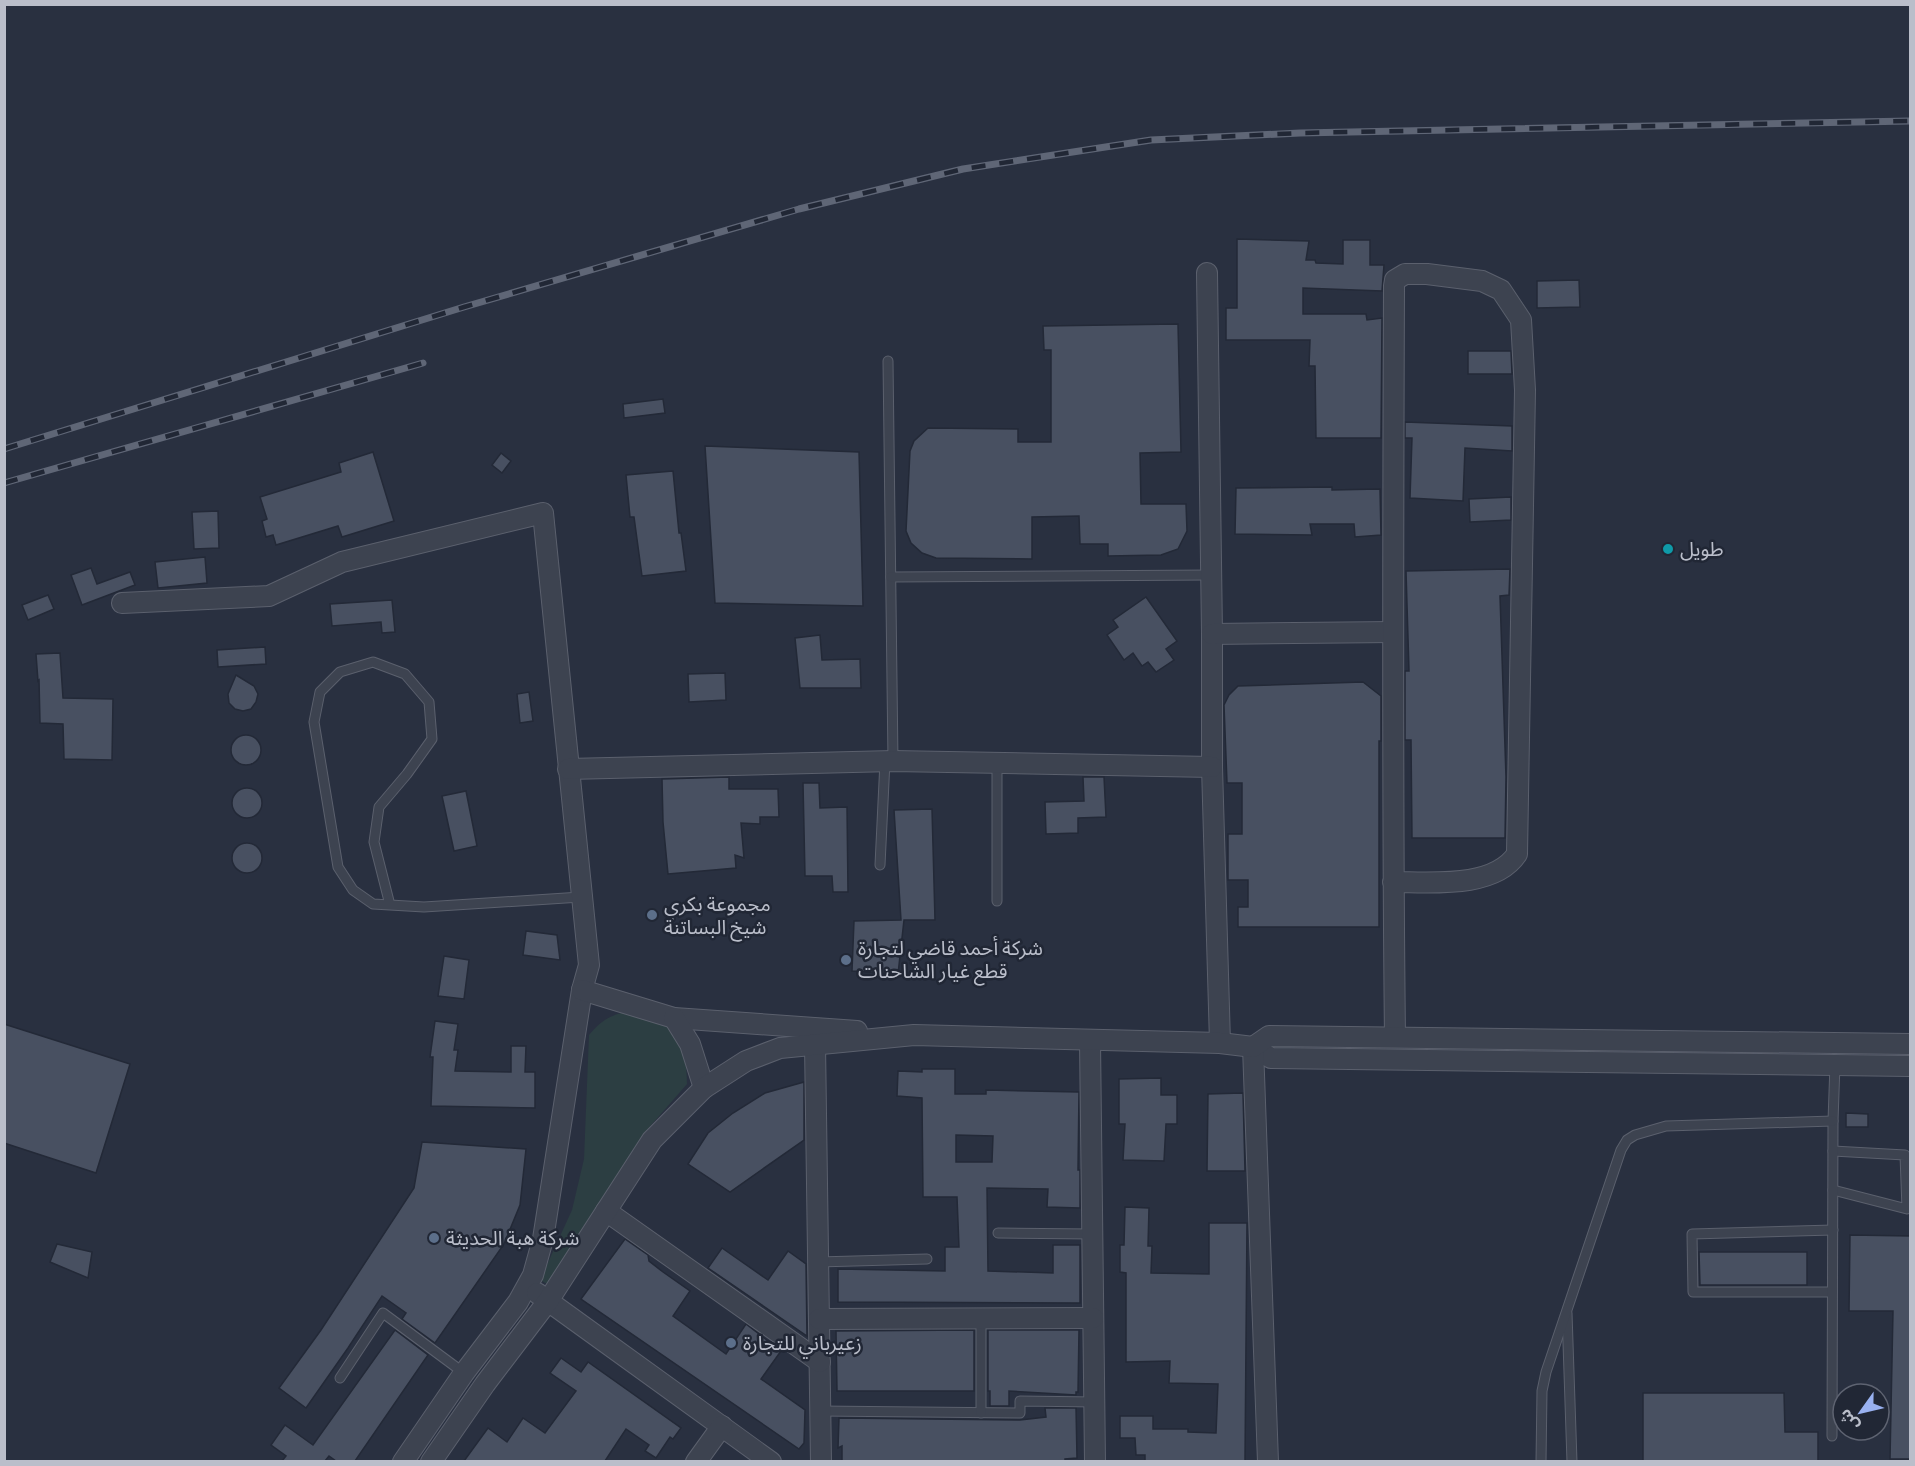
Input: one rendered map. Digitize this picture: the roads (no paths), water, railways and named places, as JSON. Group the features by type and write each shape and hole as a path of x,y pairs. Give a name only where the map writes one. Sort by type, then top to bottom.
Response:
{"street":[{"path":"1207,273 1212,767 1220,1043"},
{"path":"1393,882 1454,883 1484,876 1512,862 1517,854 1525,390 1521,320 1500,290 1482,281 1427,274 1405,274 1395,280 1393,632 1393,882 1395,1037"},
{"path":"122,603 269,596 342,562 543,513 589,965 582,990 543,1239 528,1286 403,1461"},
{"path":"1212,634 1393,632"},
{"path":"568,769 889,761 1212,767"},
{"path":"582,990 674,1018 914,1035 1220,1043 1253,1047 1271,1058 1911,1066"},
{"path":"674,1018 690,1044 704,1088"},
{"path":"431,1461 485,1384 548,1301 652,1140 704,1088 746,1061 780,1048 914,1035"},
{"path":"1253,1047 1269,1036 1911,1044"},
{"path":"1090,1041 1095,1461"},
{"path":"815,1044 821,1461"},
{"path":"1253,1047 1268,1461"},
{"path":"606,1211 820,1362"},
{"path":"528,1286 771,1461"},
{"path":"819,1319 1093,1318"},
{"path":"696,1461 722,1426"}],"lane":[{"path":"880,865 889,761 891,577 888,361"},
{"path":"891,577 1211,575"},
{"path":"390,904 374,842 379,807 432,739 429,702 405,674 373,662 340,672 320,692 314,722 338,867 353,890 373,904 424,907 581,897"},
{"path":"997,763 997,901"},
{"path":"1832,1382 1833,1121 1836,1042"},
{"path":"1541,1461 1542,1391 1546,1372 1621,1150 1627,1140 1635,1135 1666,1126 1833,1121"},
{"path":"1833,1151 1905,1155 1909,1209 1833,1190"},
{"path":"1832,1292 1693,1292 1692,1234 1833,1230"},
{"path":"998,1233 1092,1234"},
{"path":"818,1262 927,1259"},
{"path":"1567,1307 1572,1461"},
{"path":"340,1378 383,1312 464,1373"},
{"path":"981,1318 981,1413"},
{"path":"820,1412 1020,1413 1020,1401 1095,1401"}],"railway":[{"path":"4,449 464,307 799,209 963,169 1151,140 1300,133 1910,121"},
{"path":"4,483 423,363"}],"place":[{"name":"طويل","path":"1668,549"},
{"name":"مجموعة بكري شيخ البساتنة","path":"652,915"},
{"name":"شركة أحمد قاضي لتجارة قطع غيار الشاحنات","path":"846,960"},
{"name":"شركة هبة الحديثة","path":"434,1238"},
{"name":"زعيرباني للتجارة","path":"731,1343"}]}
